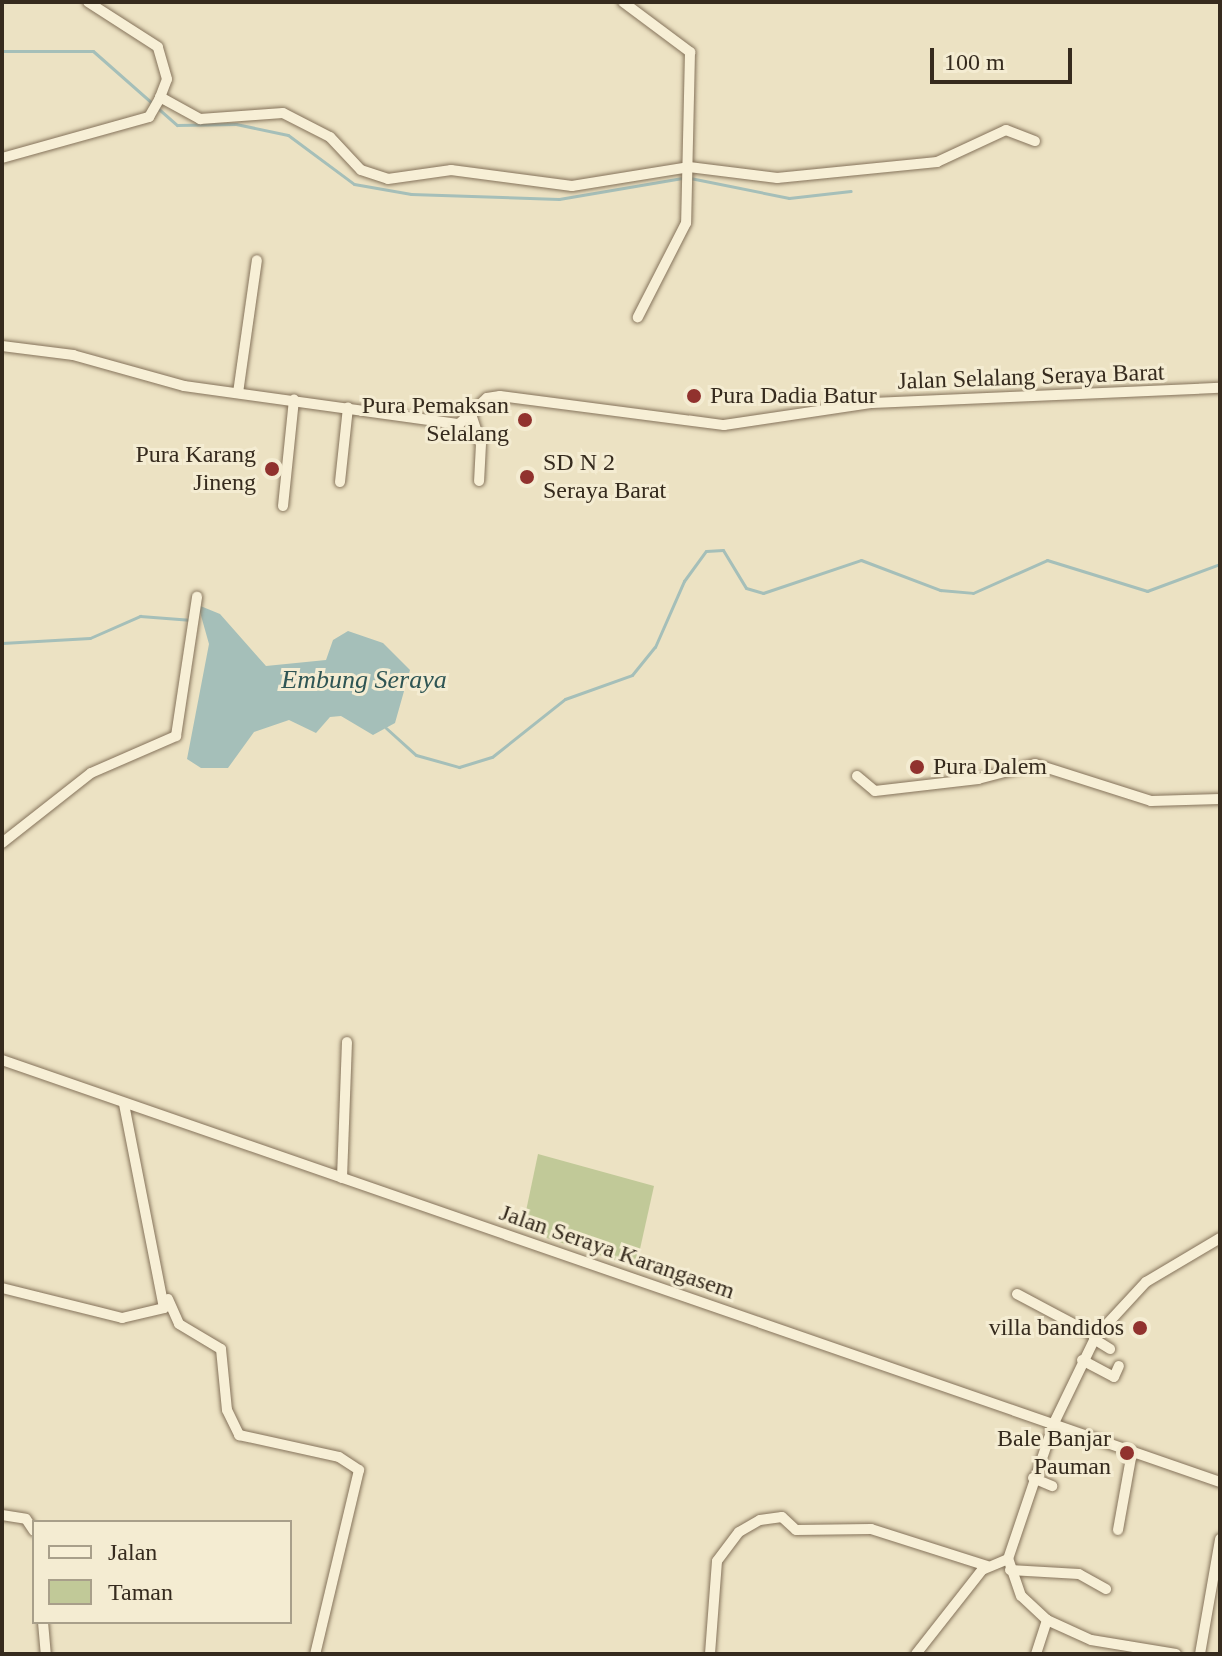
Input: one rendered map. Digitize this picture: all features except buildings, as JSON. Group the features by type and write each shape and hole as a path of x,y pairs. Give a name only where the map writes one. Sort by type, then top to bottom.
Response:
{"street":[{"path":"2,158 149,117 167,79 158,47 88,2"},
{"path":"623,2 690,52 686,223 638,317"},
{"path":"159,98 200,119 283,113 330,137 361,170 388,179 451,170 572,186 689,167 777,178 937,162 1006,130 1035,141"},
{"path":"238,393 257,260"},
{"name":"Jalan Selalang Seraya Barat","path":"2,346 238,393 459,424 472,417 487,398 500,396 724,425 872,403 1220,388"},
{"path":"283,506 294,400"},
{"path":"340,482 348,407"},
{"path":"472,417 481,444 479,481"},
{"path":"2,843 91,773 176,736 197,597"},
{"path":"857,776 875,791 1047,764 1151,801 1220,799"},
{"path":"342,1178 347,1042"},
{"name":"Jalan Seraya Karangasem","path":"2,1060 124,1105 1220,1482"},
{"path":"124,1105 168,1299 179,1324 221,1349 227,1410 239,1435 339,1457 359,1470 333,1557 315,1654"},
{"path":"1176,1654 1091,1640 1047,1620 1026,1603 1009,1565 1033,1478 1054,1423 1095,1338 1128,1308 1146,1282 1220,1238"},
{"path":"2,1288 122,1318 157,1314 168,1299"},
{"path":"1017,1294 1110,1349"},
{"path":"1082,1360 1114,1377 1119,1366"},
{"path":"1118,1530 1132,1452"},
{"path":"1033,1478 1052,1486"},
{"path":"2,1515 26,1519 32,1528"},
{"path":"710,1654 717,1561 739,1532 760,1520 782,1517 796,1530 871,1529 987,1566 1009,1565 1079,1574 1106,1589"},
{"path":"1200,1654 1220,1539"},
{"path":"916,1654 987,1566"},
{"path":"1036,1654 1047,1620"},
{"path":"43,1624 46,1654"}],"green space":[{"path":"538,1154 654,1186 636,1267 522,1230"}],"water":[{"name":"Embung Seraya","path":"198,605 220,614 266,666 326,660 333,640 348,631 383,643 410,670 395,723 373,735 341,716 330,717 316,733 289,720 254,732 228,768 201,768 187,759 209,644"}],"waterway":[{"path":"2,51 93,51 177,125 236,124 288,135 354,184 411,194 559,199 682,178"},
{"path":"690,178 789,198 851,191"},
{"path":"386,728 416,755 459,767 492,757 565,699 632,675 655,647 684,581 706,551 723,550 746,588 763,593 861,560 940,590 973,593 1047,560 1147,591 1220,564"},
{"path":"2,643 90,638 140,616 192,620"}],"place":[{"name":"Pura Dadia Batur","path":"694,396"},
{"name":"Pura Pemaksan Selalang","path":"525,420"},
{"name":"Pura Karang Jineng","path":"272,469"},
{"name":"SD N 2 Seraya Barat","path":"527,477"},
{"name":"Pura Dalem","path":"917,767"},
{"name":"villa bandidos","path":"1140,1328"},
{"name":"Bale Banjar Pauman","path":"1127,1453"}]}
